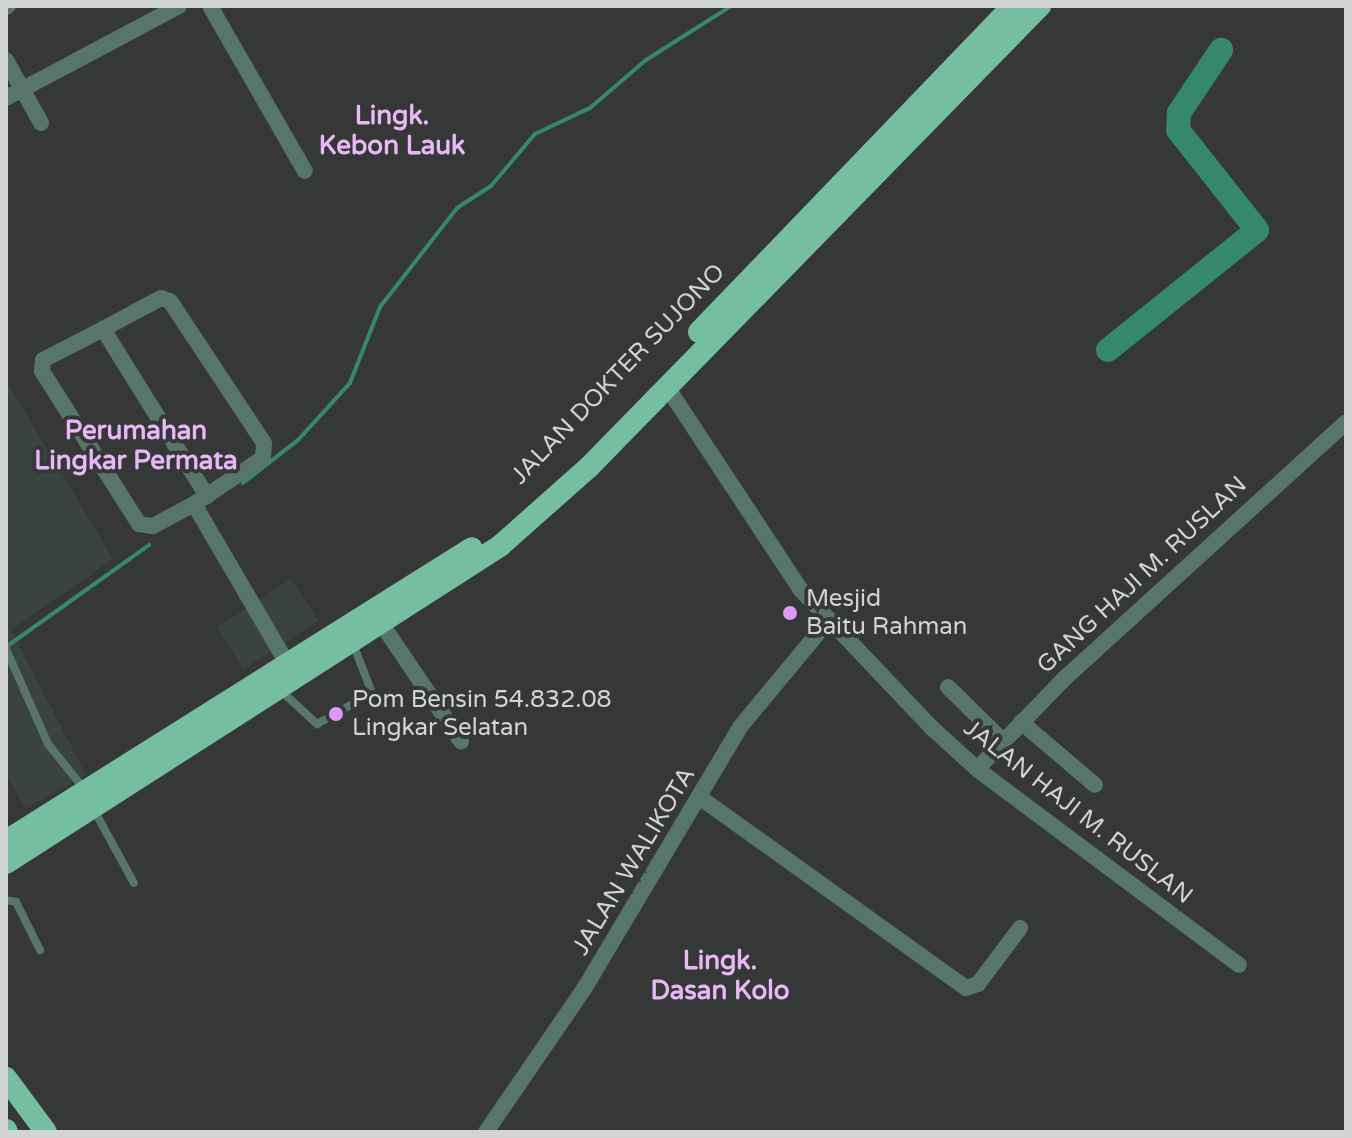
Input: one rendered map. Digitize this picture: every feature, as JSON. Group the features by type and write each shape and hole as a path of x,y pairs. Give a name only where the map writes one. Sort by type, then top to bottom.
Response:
{"highway":[{"name":"JALAN DOKTER SUJONO","path":"6,841 89,800 287,663 496,540 581,457 767,253 1013,6"},
{"path":"124,777 278,688 381,623 496,540 667,387 1040,6"},
{"path":"6,863 89,800"},
{"path":"6,1078 46,1132"}],"street":[{"path":"6,98 179,6"},
{"path":"210,6 305,171"},
{"path":"6,60 41,123"},
{"path":"161,298 170,301 264,443 263,458 200,500 144,528 42,371 43,360 161,298"},
{"path":"103,329 200,500 287,663"},
{"name":"JALAN HAJI M. RUSLAN","path":"667,387 767,544 828,621 854,638 977,769 1239,965"},
{"name":"GANG HAJI M. RUSLAN","path":"977,769 1021,722 1346,422"},
{"name":"JALAN WALIKOTA","path":"486,1132 702,799 740,727 828,621"},
{"path":"381,623 461,741"},
{"path":"948,687 1003,741"},
{"path":"1021,722 1095,785"},
{"path":"702,799 967,988 1020,928"}],"lane":[{"path":"278,688 317,724 372,693 352,640"},
{"path":"7,652 48,744 89,800 134,883"},
{"path":"6,900 16,902 40,950"}],"shaded area":[{"path":"6,380 113,559 11,630 86,775 26,809 6,774"},
{"path":"291,579 318,621 244,669 216,627"}],"waterway":[{"path":"243,483 298,440 350,383 380,307 457,208 491,186 535,134 590,108 646,60 731,6"},
{"path":"1108,350 1257,230 1178,130 1179,113 1221,50"},
{"path":"6,647 149,545"}],"place":[{"name":"Mesjid Baitu Rahman","path":"790,613"},
{"name":"Pom Bensin 54.832.08 Lingkar Selatan","path":"336,714"}],"district":[{"name":"Lingk. Kebon Lauk","path":"392,131"},
{"name":"Perumahan Lingkar Permata","path":"136,446"},
{"name":"Lingk. Dasan Kolo","path":"720,976"}]}
